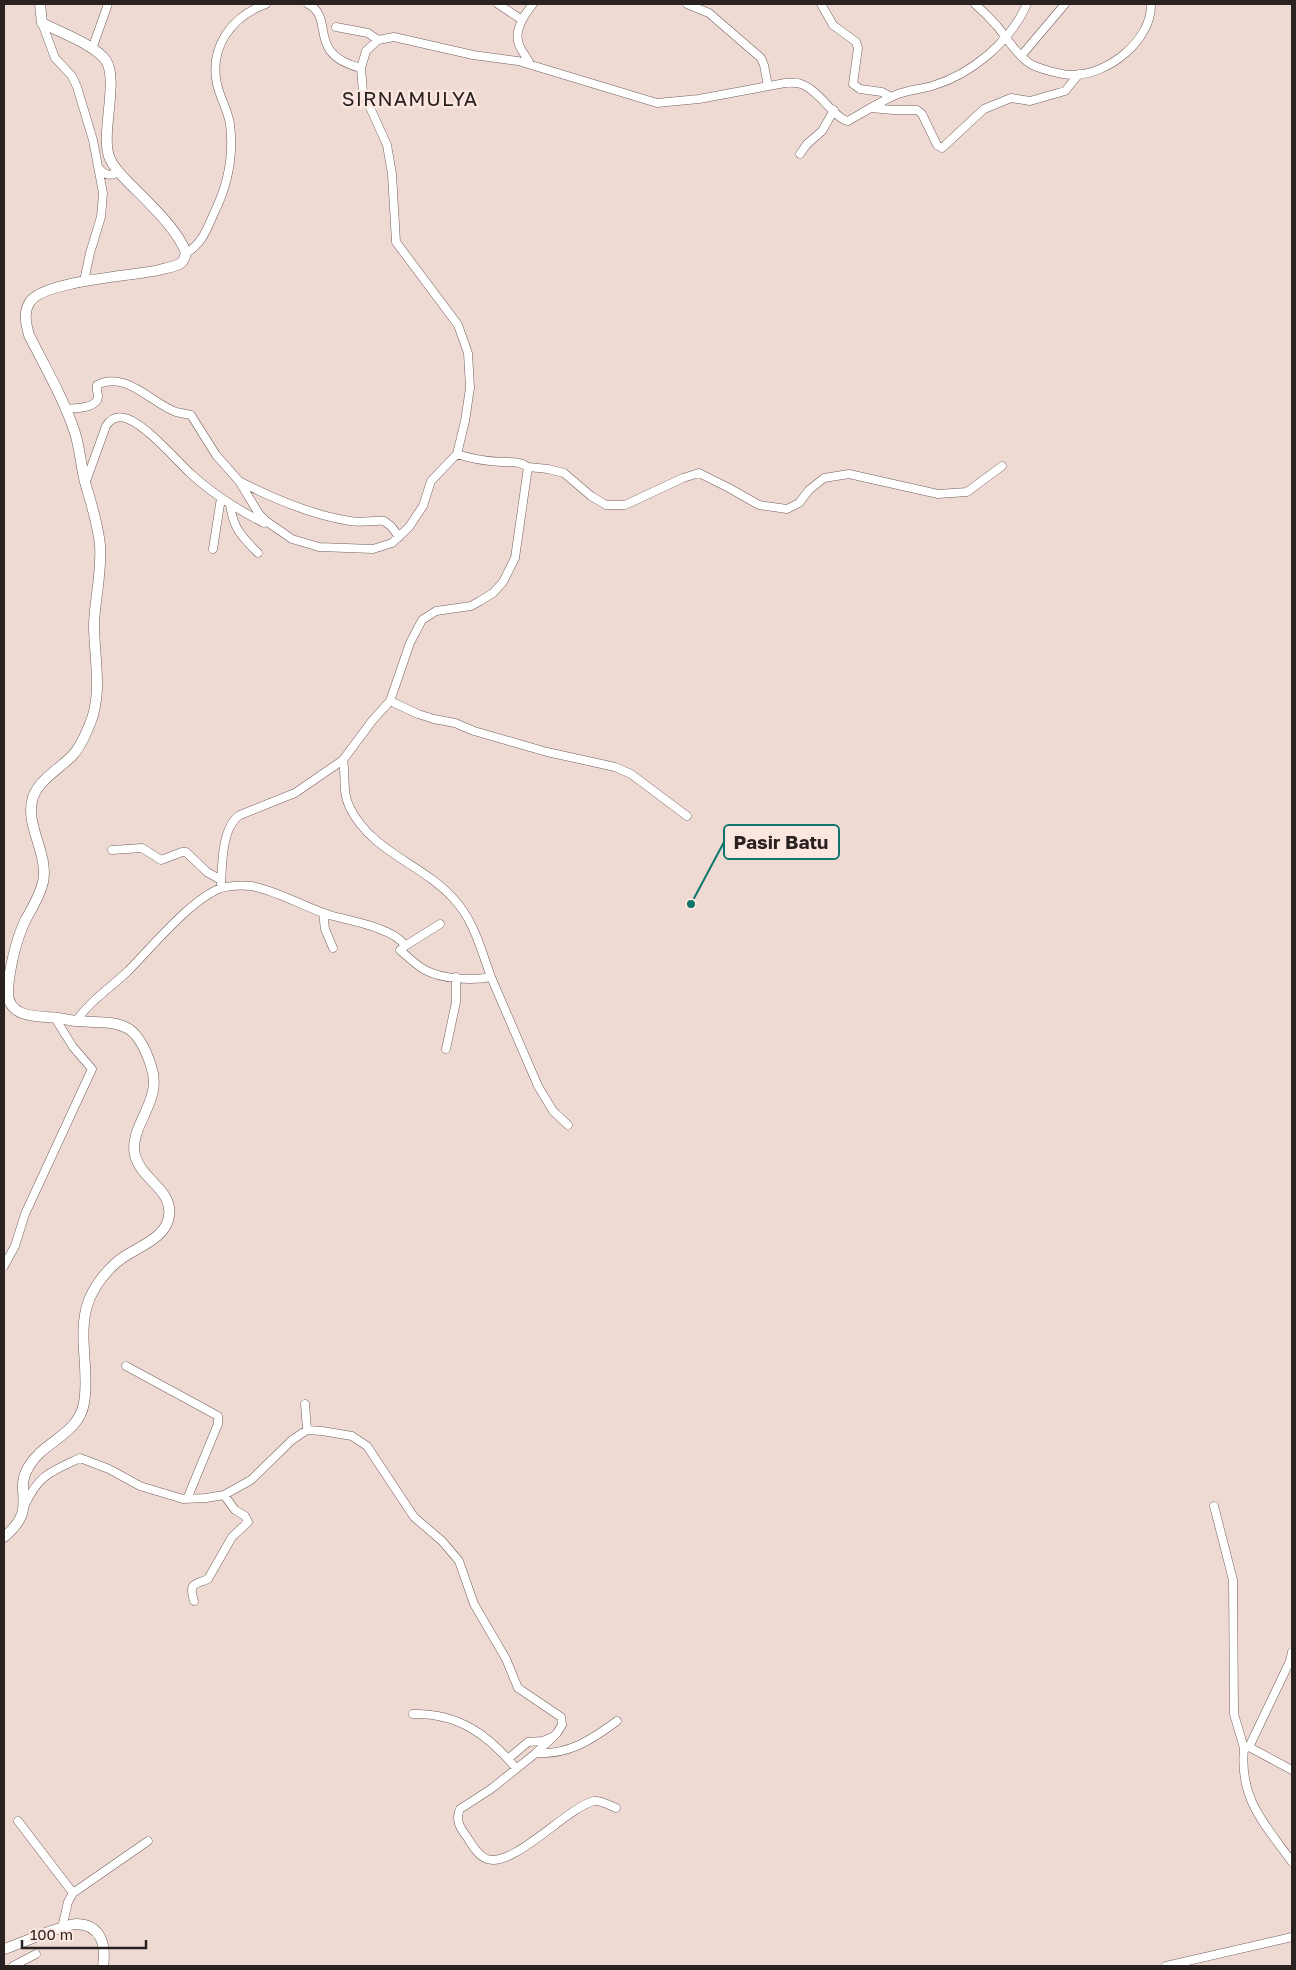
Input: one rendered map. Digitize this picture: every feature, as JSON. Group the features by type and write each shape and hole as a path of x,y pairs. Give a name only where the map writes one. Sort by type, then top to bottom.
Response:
{"main road":[{"path":"4,1537 19,1522 24,1513 24,1481 28,1468 42,1450 78,1422 84,1406 83,1327 89,1300 94,1290 114,1264 165,1228 170,1212 167,1196 146,1174 135,1155 137,1133 152,1098 154,1087 152,1068 138,1039 126,1028 111,1023 36,1017 21,1013 10,1003 8,992 19,936 35,904 43,882 43,863 34,829 31,807 32,799 40,786 80,746 91,722 97,696 94,626 101,550 76,436 30,335 26,322 26,312 30,300 54,287 179,265 184,261 186,253 183,244 167,224 118,172 110,159 107,143 111,80 106,60 92,49 42,22 40,4"},
{"path":"4,1950 62,1928 78,1924 94,1930 99,1935 104,1946 103,1966"}],"street":[{"path":"92,49 108,4"},
{"path":"186,253 196,248 202,239 220,202 230,172 230,122 217,84 216,64 219,47 226,32 237,21 266,4"},
{"path":"308,4 314,7 321,20 328,49 340,61 361,68"},
{"path":"498,4 522,20"},
{"path":"530,64 519,46 517,38 522,20 533,4"},
{"path":"687,4 708,13 761,58 768,86"},
{"path":"821,4 834,25 856,42 858,48 853,84 860,89 882,92 891,98"},
{"path":"86,484 106,426 109,421 121,417 128,419 143,429 193,476 221,498 304,544 319,547 373,549 392,543 409,528 423,506 431,480 457,454 470,388 468,353 458,325 396,242 392,174 386,145 363,92 361,68 366,51 378,40 394,37 473,56 495,57 530,64 657,103 799,83 811,88 841,119 846,121 899,94 949,80 990,54 1022,15 1027,4"},
{"path":"1021,56 1065,4"},
{"path":"979,5 1021,56 1030,63 1040,68 1073,75 1105,66 1125,53 1142,35 1148,22 1151,4"},
{"path":"42,22 55,58 72,76 77,87 93,140 103,193 101,216 84,282"},
{"path":"336,27 368,33 378,40"},
{"path":"871,108 917,110 922,114 937,145 942,148 984,109 1011,98 1030,101 1065,91 1079,74"},
{"path":"800,154 807,144 822,131 834,110"},
{"path":"98,166 102,173 108,175 118,172"},
{"path":"65,409 96,403 98,398 97,385 103,382 125,384 145,393 176,412 191,415 216,455 239,481 259,514 275,528"},
{"path":"457,454 472,459 501,462 520,461 528,467 564,473 591,496 606,505 625,505 683,478 699,473 758,505 787,509 799,503 809,490 824,478 849,474 938,494 967,492 1002,466"},
{"path":"221,888 226,837 229,826 234,819 295,794 343,760 372,721 390,701 410,643 422,620 436,611 471,606 480,602 502,582 514,558 528,467"},
{"path":"239,481 290,506 349,521 368,523 384,521 391,526 399,537"},
{"path":"213,549 221,498"},
{"path":"230,504 235,525 240,534 258,552"},
{"path":"390,701 418,714 455,723 474,731 547,752 615,767 631,774 687,816"},
{"path":"343,760 345,796 355,818 386,850 425,874 454,898 475,932 491,977 538,1086 553,1111 568,1125"},
{"path":"112,850 142,848 161,860 185,852 207,872 221,880"},
{"path":"76,1021 88,1005 100,997 192,906 221,888 252,886 322,913 385,931 402,940 405,946"},
{"path":"322,913 325,929 334,948"},
{"path":"440,924 400,950 420,967 440,975 491,977"},
{"path":"446,1050 456,1002 456,977"},
{"path":"4,1266 14,1246 25,1214 92,1069 73,1047 55,1018"},
{"path":"126,1366 218,1416 218,1424 187,1499"},
{"path":"305,1404 307,1430"},
{"path":"24,1507 32,1490 44,1476 80,1458 110,1469 140,1486 187,1499 218,1498 251,1480 292,1440 307,1430 340,1433 360,1440 367,1446 414,1517 451,1550 459,1561 474,1604 506,1659 518,1688 561,1717 561,1726 554,1736 536,1753 485,1794 463,1806 459,1811 458,1820 461,1830 476,1852 487,1859 498,1860 518,1850 586,1805 599,1801 616,1808"},
{"path":"194,1600 192,1593 194,1584 208,1578 232,1537 248,1522 245,1516 235,1510 224,1495"},
{"path":"1214,1506 1233,1580 1234,1714 1247,1748 1292,1770"},
{"path":"1292,1652 1290,1661 1247,1748 1242,1763 1246,1786 1253,1807 1292,1862"},
{"path":"414,1714 441,1716 456,1720 494,1744 516,1768"},
{"path":"536,1753 560,1752 591,1740 617,1721"},
{"path":"508,1759 528,1742 543,1741 554,1736"},
{"path":"18,1820 73,1893"},
{"path":"62,1928 68,1902 73,1893 148,1841"},
{"path":"1166,1966 1292,1937"},
{"path":"13,1966 36,1954"}],"place":[{"name":"Pasir Batu","path":"691,904"}],"district":[{"name":"SIRNAMULYA","path":"410,99"}]}
